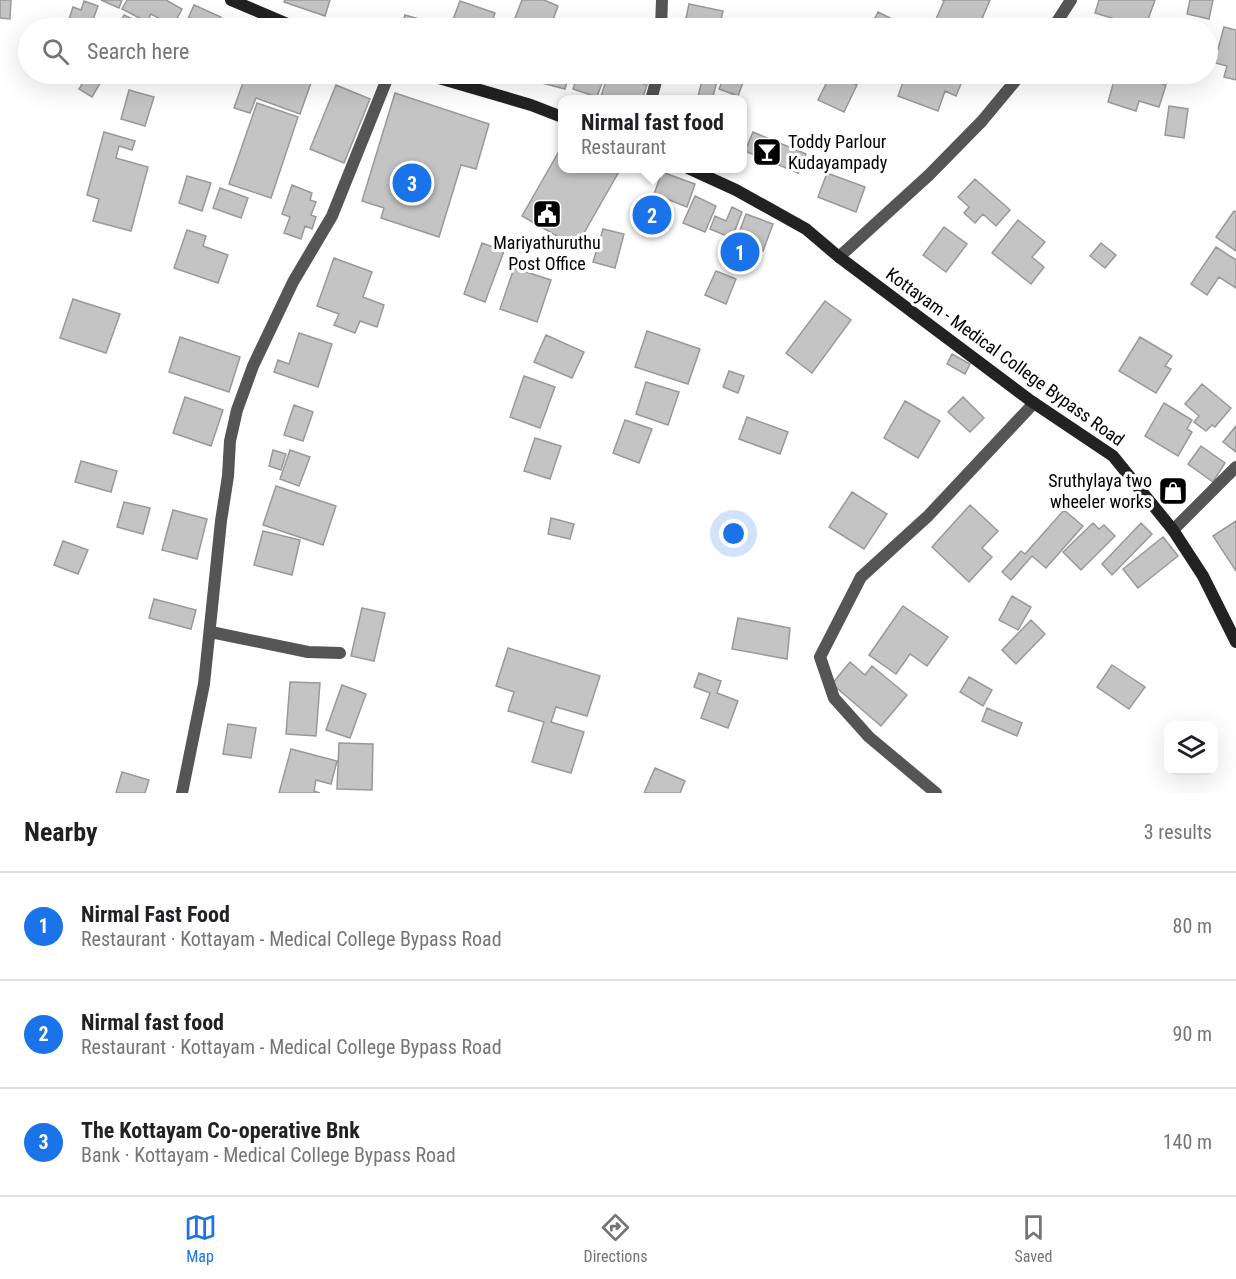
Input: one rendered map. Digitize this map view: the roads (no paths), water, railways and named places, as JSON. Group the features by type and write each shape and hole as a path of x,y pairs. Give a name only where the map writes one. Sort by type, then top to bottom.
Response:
{"main road":[{"path":"231,0 273,18"},
{"path":"459,84 558,115"},
{"name":"Kottayam - Medical College Bypass Road","path":"699,173 736,190 806,229 839,257 1034,403 1113,456 1173,530 1203,576 1236,642"}],"street":[{"path":"661,18 662,0"},
{"path":"1059,18 1071,0"},
{"path":"182,793 204,684 230,441 237,410 253,366 293,282 332,216 385,84"},
{"path":"839,257 929,175 982,121 1013,84"},
{"path":"936,793 869,737 834,698 820,657 861,577 928,516 1034,403"},
{"path":"1173,530 1236,467"},
{"path":"211,632 308,652 340,653"}],"place":[{"name":"Toddy Parlour Kudayampady","path":"767,152"},
{"name":"The Kottayam Co-operative Bnk","path":"412,183"},
{"name":"Mariyathuruthu Post Office","path":"547,214"},
{"name":"Nirmal fast food","path":"652,215"},
{"name":"Nirmal Fast Food","path":"740,252"},
{"name":"Sruthylaya two wheeler works","path":"1173,491"}]}
